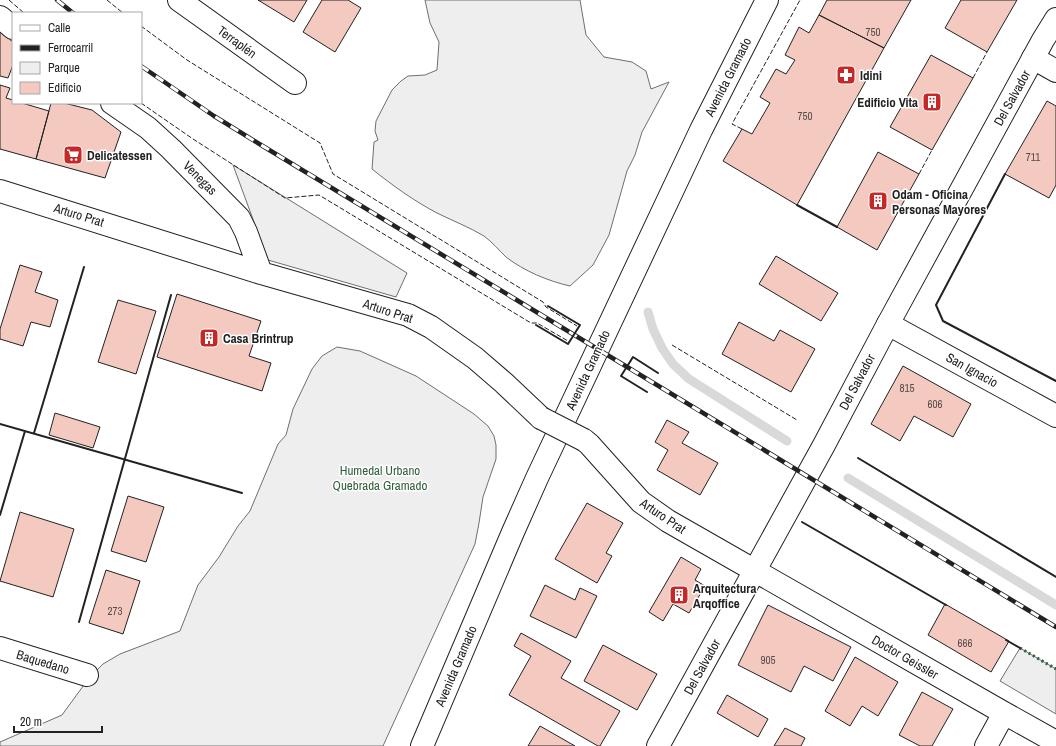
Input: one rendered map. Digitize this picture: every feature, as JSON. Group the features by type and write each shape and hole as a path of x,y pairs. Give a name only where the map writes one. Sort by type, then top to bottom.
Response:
{"street":[{"name":"Terraplén","path":"179,0 295,83"},
{"name":"Avenida Gramado","path":"422,746 537,478 701,130 767,0"},
{"path":"0,17 12,27"},
{"name":"Del Salvador","path":"658,746 1056,19"},
{"path":"1034,58 1056,72"},
{"name":"Venegas","path":"113,104 148,128 171,149 239,218 246,232 261,273"},
{"name":"Arturo Prat","path":"0,191 261,273 408,315 431,328 475,358 541,418 589,444 641,502 668,521 754,571"},
{"name":"San Ignacio","path":"888,324 1056,416"},
{"name":"Doctor Geissler","path":"754,571 1056,742"},
{"name":"Baquedano","path":"0,648 87,675"},
{"path":"986,746 1004,713"}],"green space":[{"path":"425,0 580,0 586,35 604,57 632,62 646,71 651,89 669,82 642,132 635,155 627,171 609,235 593,265 570,286 545,278 520,267 506,257 484,236 420,203 395,187 372,169 374,142 378,140 375,131 376,121 392,90 408,76 425,75 437,70 439,42 430,23"},
{"path":"233,165 407,273 396,297 268,260"},
{"name":"Humedal Urbano Quebrada Gramado","path":"337,347 360,351 416,376 474,414 488,426 494,436 496,445 496,459 483,497 475,544 383,746 0,746 0,742 62,715 89,678 103,664 120,654 180,631 198,585 250,511 278,444 286,435 293,409 312,369 322,356"},
{"path":"1020,648 1056,669 1056,714 1000,681"}],"building":[{"path":"258,0 307,0 294,22"},
{"path":"322,0 348,0 361,8 335,52 303,32"},
{"path":"827,0 911,0 884,48 819,15"},
{"path":"961,0 1017,0 987,52 945,28"},
{"path":"819,15 884,48 797,205 723,161 742,129 752,134 770,103 760,97 776,69 786,74 795,60 785,55 799,27 809,33"},
{"path":"0,32 12,41 12,68 8,78 0,76"},
{"name":"Edificio Vita","path":"931,55 973,78 932,150 890,127"},
{"path":"0,85 10,88 6,98 12,100 12,104 25,104 49,111 36,159 0,149"},
{"path":"1047,101 1056,106 1056,185 1049,198 1005,174"},
{"path":"51,104 68,104 92,110 121,132 105,178 36,159"},
{"name":"Odam - Oficina Personas Mayores","path":"878,152 919,174 877,250 837,227"},
{"path":"776,256 838,293 821,321 759,284"},
{"path":"20,265 42,272 35,292 58,300 50,327 31,322 23,346 0,339 0,329"},
{"name":"Casa Brintrup","path":"177,294 261,321 249,356 271,363 262,391 157,357"},
{"path":"118,300 156,311 136,374 98,362"},
{"path":"739,322 774,341 780,330 815,349 791,392 722,354"},
{"path":"903,366 971,404 953,437 914,416 900,441 871,424"},
{"path":"55,413 100,427 93,448 49,435"},
{"path":"667,420 689,432 682,443 718,463 700,495 657,470 668,450 655,442"},
{"path":"128,496 164,507 146,562 111,551"},
{"path":"587,503 623,523 606,553 612,556 597,583 555,559"},
{"path":"20,512 74,529 53,597 0,581"},
{"name":"Arquitectura Arqoffice","path":"681,557 701,569 695,580 705,586 689,613 673,604 663,621 649,612"},
{"path":"106,570 140,581 123,634 89,623"},
{"path":"545,585 575,600 580,588 597,596 576,638 530,616"},
{"path":"945,604 1009,641 991,672 928,635"},
{"path":"768,605 851,647 833,681 804,666 791,692 738,665"},
{"path":"521,633 571,661 561,678 620,711 600,746 509,695 531,656 514,646"},
{"path":"603,645 657,674 637,710 584,681"},
{"path":"855,657 898,682 878,716 862,706 850,726 825,711"},
{"path":"922,692 953,709 932,746 920,746 899,735"},
{"path":"727,695 768,719 758,737 717,713"},
{"path":"540,726 575,746 528,746"},
{"path":"785,728 805,738 801,746 774,746"}],"waterway":[{"path":"648,312 653,329 662,348 673,364 689,379 787,441"},
{"path":"848,478 1056,605"}],"railway":[{"path":"57,0 72,12"},
{"path":"142,67 214,116 261,145 1056,627"}],"hedge":[{"path":"1020,648 1056,669"}],"fence":[{"path":"9,0 23,12"},
{"path":"107,0 122,12"},
{"path":"742,129 732,124 800,0"},
{"path":"142,27 187,60 320,143 333,174 543,302 546,307 577,326"},
{"path":"973,78 987,52"},
{"path":"142,104 193,139 285,198 319,195 531,323 537,323 568,341"},
{"path":"919,174 932,150"},
{"path":"672,345 797,420"}],"wall":[{"path":"1005,174 936,305 943,321 1056,381"},
{"path":"797,205 837,227"},
{"path":"34,433 84,267"},
{"path":"79,622 171,295"},
{"path":"536,325 568,344 580,325 548,306"},
{"path":"647,392 621,376 633,357 658,373"},
{"path":"0,424 242,493"},
{"path":"0,515 25,431"},
{"path":"858,458 1056,577"},
{"path":"802,522 946,605"},
{"path":"1006,640 1020,648"}],"place":[{"name":"Idini","path":"846,75"},
{"name":"Edificio Vita","path":"932,102"},
{"name":"Delicatessen","path":"73,155"},
{"name":"Odam - Oficina Personas Mayores","path":"878,201"},
{"name":"Casa Brintrup","path":"209,338"},
{"name":"Arquitectura Arqoffice","path":"679,595"}]}
